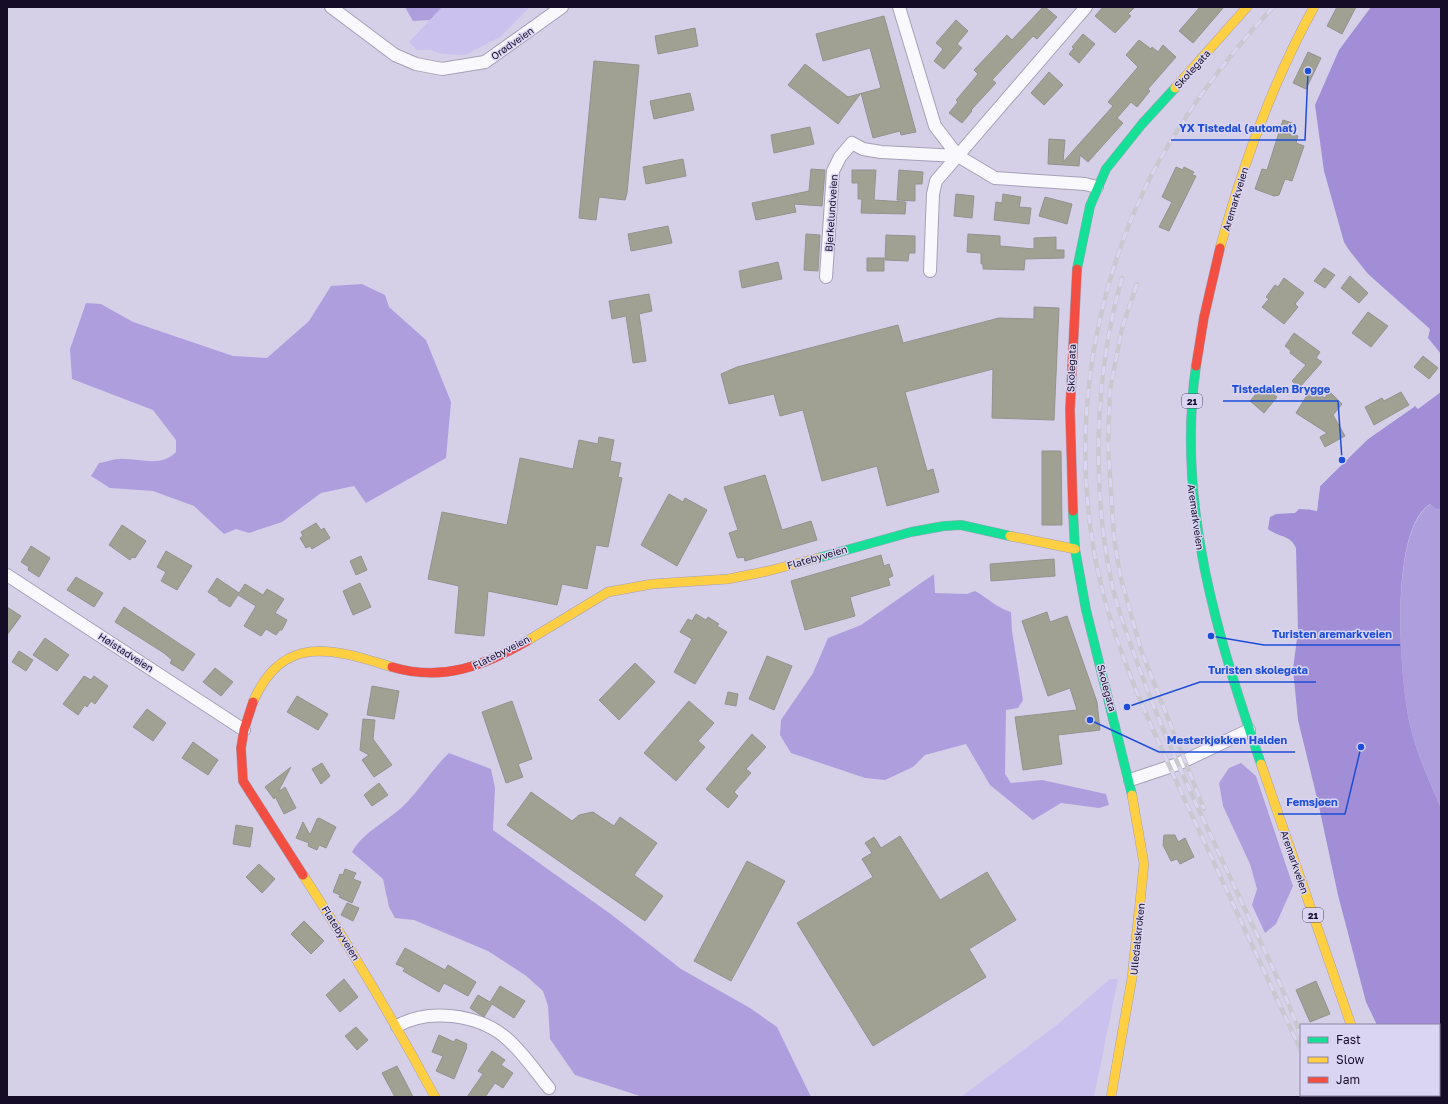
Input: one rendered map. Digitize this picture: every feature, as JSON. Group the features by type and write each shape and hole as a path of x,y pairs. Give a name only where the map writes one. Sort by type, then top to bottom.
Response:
{"street":[{"name":"Orødveien","path":"331,7 395,56 416,64 442,69 485,62 562,7"},
{"path":"899,7 935,126 958,156"},
{"path":"930,271 933,194 936,181 1086,7"},
{"name":"Skolegata","path":"1130,780 1086,610 1075,549 1070,417 1075,277 1085,226 1097,187 1106,169 1121,149 1247,7"},
{"name":"Aremarkveien","path":"1314,7 1288,54 1273,87 1259,121 1239,182 1205,309 1194,374 1190,469 1198,538 1217,624 1249,730 1351,1024"},
{"name":"Bjerkelundveien","path":"826,277 833,171 840,157 852,143 863,149 882,152 958,156 995,178 1085,184 1097,187"},
{"name":"Flatebyveien","path":"434,1097 397,1026 343,936 243,781 241,768 244,730 252,703 265,680 280,664 292,657 322,651 342,652 410,672 424,674 461,671 471,668 509,650 606,593 630,586 728,578 781,568 925,529 954,524 1075,549"},
{"name":"Høistadveien","path":"7,575 244,730"},
{"path":"1130,780 1174,766 1249,730"},
{"name":"Ulledalskroken","path":"1111,1097 1132,978 1144,864 1130,780"},
{"path":"397,1026 410,1019 439,1016 469,1020 481,1024 508,1041 549,1088"}],"shaded area":[{"path":"405,7 442,7 430,20 413,21"},
{"path":"442,7 530,7 500,37 465,55 442,54 430,50 417,50 409,42"},
{"path":"1371,7 1441,7 1441,354 1428,338 1430,329 1368,274 1349,250 1344,242 1324,171 1315,105 1339,50"},
{"path":"362,284 385,295 389,307 426,340 451,402 446,458 366,503 354,486 321,493 282,522 249,533 236,529 224,534 194,506 153,491 110,488 91,476 99,463 121,459 158,461 170,457 176,452 176,440 153,410 72,379 70,349 86,303 101,304 133,322 233,356 267,358 309,321 331,286"},
{"path":"1441,392 1441,510 1436,509 1430,504 1417,519 1408,543 1400,608 1403,676 1410,725 1420,757 1441,808 1441,1064 1440,1024 1377,1024 1366,1002 1338,895 1318,802 1298,720 1293,669 1298,631 1296,548 1288,538 1276,534 1268,529 1270,517 1276,514 1295,513 1299,509 1317,510 1320,486 1368,439 1415,406 1418,409"},
{"path":"1431,504 1436,509 1441,510 1441,808 1420,757 1410,725 1406,704 1401,643 1403,574 1408,543 1417,519"},
{"path":"934,574 935,593 967,594 975,591 1011,612 1012,631 1023,700 1018,708 1006,710 1005,774 1011,783 1042,780 1106,794 1109,805 1099,808 1061,803 1033,820 990,785 966,744 925,755 913,767 885,780 865,778 791,753 780,735 781,720 813,673 828,638 861,625"},
{"path":"449,753 491,769 495,788 493,830 612,915 681,969 750,1008 777,1027 811,1097 643,1097 575,1075 550,1039 548,1006 543,991 525,975 488,951 414,920 395,918 389,907 383,879 352,852 364,837 402,807"},
{"path":"1241,763 1256,776 1293,886 1276,924 1265,933 1252,905 1257,889 1250,864 1223,806 1219,783 1229,768"},
{"path":"1110,979 1118,979 1094,1097 961,1097 1058,1024"}],"pier":[{"path":"1413,405 1414,407 1368,439 1320,486 1317,511 1311,510 1311,508 1315,508 1319,484 1366,438"}],"building":[{"path":"1043,7 1057,17 1037,39 1033,36 992,80 996,83 971,110 972,111 962,123 949,113 958,102 956,100 978,74 974,70 1007,35 1012,40"},
{"path":"1103,7 1135,7 1128,14 1131,16 1115,33 1095,16"},
{"path":"1200,7 1224,7 1193,43 1179,31"},
{"path":"1337,7 1356,7 1342,34 1327,26"},
{"path":"884,16 916,132 901,135 900,131 873,138 861,93 881,88 870,48 823,61 816,34"},
{"path":"956,20 968,31 957,44 962,48 944,69 934,61 943,49 936,43"},
{"path":"695,28 698,46 658,54 655,36"},
{"path":"1083,34 1095,44 1079,63 1069,54 1074,48 1072,47"},
{"path":"1139,40 1151,49 1152,47 1158,52 1163,45 1176,57 1148,89 1150,91 1137,107 1131,102 1117,118 1123,123 1088,162 1080,155 1079,166 1048,164 1049,139 1065,140 1063,162 1113,106 1108,102 1138,67 1126,55"},
{"path":"1308,52 1321,58 1306,89 1293,83"},
{"path":"594,61 639,65 627,193 625,200 599,197 596,220 579,218"},
{"path":"805,64 848,97 861,94 838,124 788,85"},
{"path":"1049,72 1063,85 1044,105 1031,93"},
{"path":"690,93 694,110 654,119 650,101"},
{"path":"1283,120 1295,124 1292,134 1298,136 1296,143 1304,146 1292,181 1285,179 1279,195 1274,196 1255,189 1262,169 1267,170"},
{"path":"810,127 814,144 774,153 771,135"},
{"path":"683,159 686,176 646,184 643,167"},
{"path":"1176,167 1183,170 1184,167 1194,172 1192,175 1196,176 1169,231 1159,227 1172,202 1162,197"},
{"path":"811,169 825,170 822,206 794,204 796,212 756,220 752,203 809,191"},
{"path":"852,170 876,170 874,200 906,202 905,214 861,213 862,199 858,199 858,183 852,183"},
{"path":"899,170 923,172 922,184 915,184 915,201 897,200"},
{"path":"956,194 974,196 972,218 954,216"},
{"path":"1003,194 1021,197 1019,207 1031,208 1029,224 994,220 996,202 1002,203"},
{"path":"1045,197 1072,204 1067,224 1039,216"},
{"path":"668,226 672,243 631,251 628,234"},
{"path":"806,234 820,235 818,271 804,270"},
{"path":"968,234 1000,236 1000,246 1034,249 1034,238 1056,237 1056,250 1064,250 1064,258 1025,259 1024,270 983,269 983,264 981,264 981,253 967,252"},
{"path":"886,235 915,236 915,253 909,253 908,261 885,260"},
{"path":"867,258 884,258 884,271 867,271"},
{"path":"778,262 782,279 742,288 739,271"},
{"path":"1324,268 1335,275 1325,288 1314,281"},
{"path":"1350,276 1368,293 1359,303 1341,288"},
{"path":"1284,278 1304,293 1295,304 1298,307 1284,324 1262,307 1269,299 1266,297 1275,285 1278,287"},
{"path":"649,294 652,311 639,314 646,361 633,363 626,316 612,319 609,301"},
{"path":"1034,307 1059,308 1054,420 992,418 993,369 905,392 927,471 933,469 939,492 887,506 877,466 822,481 803,410 780,416 774,394 729,404 721,374 737,367 898,325 903,343 999,318 1034,319"},
{"path":"1368,312 1388,326 1371,347 1352,333"},
{"path":"1294,333 1320,352 1316,358 1322,362 1299,388 1292,381 1306,365 1290,353 1291,351 1285,346"},
{"path":"1423,356 1438,368 1429,379 1414,367"},
{"path":"1263,386 1277,397 1264,413 1250,401"},
{"path":"1311,389 1325,398 1329,391 1342,404 1333,415 1345,436 1325,447 1320,437 1327,433 1296,413"},
{"path":"1401,392 1409,405 1374,425 1365,407 1382,398 1384,401"},
{"path":"599,437 614,440 610,461 621,463 618,477 622,478 608,547 596,545 587,589 562,584 557,605 488,591 484,636 455,633 459,586 428,579 442,512 507,525 520,458 573,469 579,440 598,444"},
{"path":"1042,451 1061,451 1062,525 1042,525"},
{"path":"765,475 782,530 811,521 817,540 745,561 744,557 737,557 729,533 738,530 724,487"},
{"path":"669,494 683,502 685,498 707,510 677,566 641,545"},
{"path":"316,523 321,530 324,528 330,538 312,549 310,546 306,548 300,538 303,536 301,532"},
{"path":"122,525 146,541 135,558 132,557 130,560 109,545"},
{"path":"31,546 50,558 39,577 28,570 29,567 21,562"},
{"path":"166,551 192,566 177,590 161,581 166,572 157,567"},
{"path":"881,555 884,566 889,564 893,576 888,578 890,585 850,597 855,616 805,630 791,581"},
{"path":"361,556 367,570 356,575 350,561"},
{"path":"1054,559 1055,576 991,581 990,564"},
{"path":"76,577 103,593 94,607 67,590"},
{"path":"217,578 239,593 245,584 263,595 267,589 284,599 275,613 287,620 282,630 280,630 276,635 266,629 261,636 244,626 256,606 238,595 230,607 218,600 219,599 208,592"},
{"path":"360,583 371,607 353,615 343,591"},
{"path":"7,607 21,616 7,635"},
{"path":"124,607 195,654 183,671 170,663 172,660 164,653 115,622"},
{"path":"1047,612 1050,622 1067,616 1097,702 1100,730 1058,735 1062,764 1023,770 1015,717 1077,710 1070,688 1048,696 1022,621"},
{"path":"696,614 706,620 708,617 719,624 717,626 727,632 695,684 674,672 692,639 680,632 688,619 692,621"},
{"path":"45,638 69,655 57,671 33,655"},
{"path":"19,651 33,660 26,671 12,662"},
{"path":"767,656 792,666 774,710 749,699"},
{"path":"635,663 655,682 619,720 599,700"},
{"path":"215,668 233,682 221,696 203,682"},
{"path":"84,676 91,680 94,676 108,686 95,704 91,701 87,707 85,705 78,715 63,704"},
{"path":"372,686 399,691 394,719 367,715"},
{"path":"728,692 738,694 736,706 725,704"},
{"path":"297,696 328,714 318,730 287,712"},
{"path":"512,701 532,759 518,764 523,777 506,783 482,712"},
{"path":"689,701 714,723 698,741 705,747 676,781 644,753"},
{"path":"147,709 166,723 153,741 133,727"},
{"path":"363,719 375,720 373,739 392,765 374,777 362,760 369,755 360,750"},
{"path":"752,734 766,747 746,769 751,773 734,792 738,796 728,808 706,789"},
{"path":"193,742 218,760 208,775 182,758"},
{"path":"322,763 330,776 321,784 312,769"},
{"path":"291,767 278,792 285,787 296,808 284,814 275,796 274,799 265,787"},
{"path":"379,783 388,795 372,806 364,795"},
{"path":"531,792 572,821 579,815 593,812 614,826 620,817 657,843 634,875 663,896 645,921 507,825"},
{"path":"319,818 336,827 326,848 319,845 317,850 308,846 309,843 296,838 303,822 310,835 317,819"},
{"path":"236,825 253,828 250,847 233,844"},
{"path":"1164,835 1175,835 1178,842 1185,838 1194,857 1180,864 1177,859 1171,861 1163,845"},
{"path":"900,836 940,900 987,872 1016,920 969,949 986,977 873,1046 797,923 873,877 862,859 872,853 865,843 874,837 881,848"},
{"path":"747,861 785,881 731,981 694,961"},
{"path":"259,864 275,879 262,893 246,877"},
{"path":"345,869 356,873 353,879 361,882 352,903 339,897 340,895 333,892 340,874 343,875"},
{"path":"347,903 359,908 353,921 341,915"},
{"path":"304,921 324,941 311,954 291,934"},
{"path":"405,948 445,970 448,965 476,982 468,996 444,983 439,992 403,971 405,968 396,964"},
{"path":"344,979 358,997 340,1012 326,995"},
{"path":"1316,981 1330,1014 1310,1022 1296,990"},
{"path":"500,986 525,1001 514,1018 492,1004 484,1017 470,1008 478,995 490,1002"},
{"path":"356,1027 368,1040 357,1050 345,1036"},
{"path":"439,1035 454,1042 456,1039 467,1044 454,1079 436,1071 443,1056 432,1052"},
{"path":"492,1051 505,1060 501,1065 513,1073 503,1088 495,1083 485,1097 467,1097 483,1074 478,1071"},
{"path":"397,1066 413,1097 395,1097 382,1073"}],"railway":[{"path":"1273,7 1222,67 1176,132 1150,178 1128,226 1111,276 1098,327 1090,379 1086,432 1086,485 1092,537 1102,589 1129,673 1188,807 1300,1049"},
{"path":"1122,278 1106,354 1101,393 1099,433 1101,512 1113,589 1151,701 1174,755 1279,981 1300,1034"},
{"path":"1137,284 1122,328 1110,390 1108,445 1114,537 1120,575 1141,650 1204,809"}],"traffic: fast":[{"path":"1077,269 1090,206 1106,169 1142,124 1175,88"},
{"path":"1196,366 1191,417 1192,468 1196,519 1204,568 1229,667 1261,764"},
{"path":"1073,511 1075,549 1086,610 1132,795"},
{"path":"818,558 911,532 944,526 961,525 1010,536"}],"traffic: slow":[{"path":"1175,88 1247,7"},
{"path":"1220,248 1238,186 1260,124 1285,65 1314,7"},
{"path":"1010,536 1075,549"},
{"path":"527,641 608,592 652,584 728,579 768,571 818,558"},
{"path":"253,702 265,680 279,664 295,655 312,652 330,652 371,660 392,667"},
{"path":"1261,764 1351,1024"},
{"path":"1111,1097 1132,978 1144,864 1132,795"},
{"path":"303,875 371,984 435,1097"}],"traffic: jam":[{"path":"1196,366 1204,317 1220,248"},
{"path":"1073,511 1070,410 1077,269"},
{"path":"392,667 428,673 462,669 495,658 527,641"},
{"path":"253,702 244,730 241,748 243,781 303,875"}],"place":[{"name":"YX Tistedal (automat)","path":"1308,71"},
{"name":"Tistedalen Brygge","path":"1342,460"},
{"name":"Turisten aremarkveien","path":"1211,636"},
{"name":"Turisten skolegata","path":"1127,707"},
{"name":"Mesterkjøkken Halden","path":"1090,720"},
{"name":"Femsjøen","path":"1361,747"}]}
